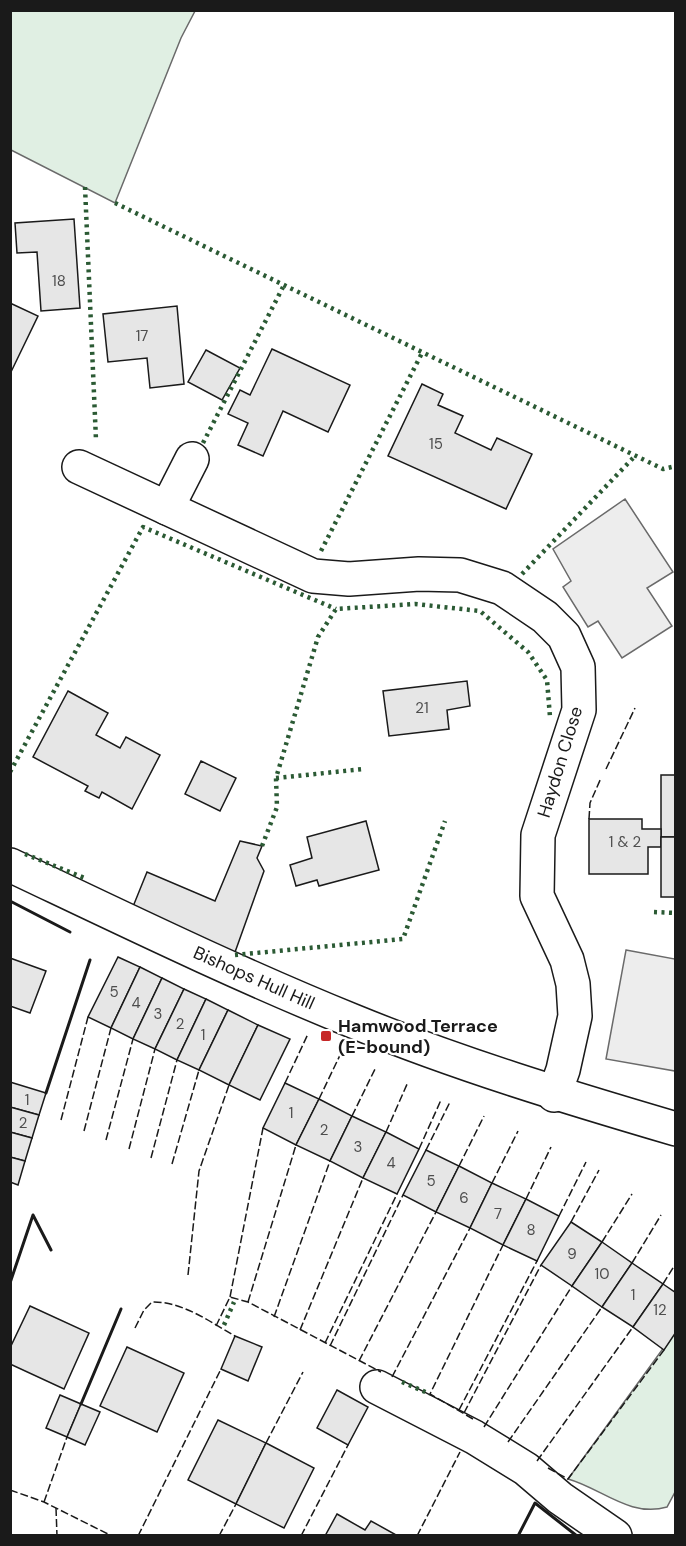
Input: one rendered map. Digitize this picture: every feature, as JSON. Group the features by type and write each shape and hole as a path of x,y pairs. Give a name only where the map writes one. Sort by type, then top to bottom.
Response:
{"street":[{"path":"167,508 192,459"},
{"name":"Haydon Close","path":"79,467 313,576 349,579 419,574 460,575 502,588 545,617 564,636 578,667 579,710 538,835 537,896 567,960 573,984 575,1016 563,1070 554,1095"},
{"name":"Bishops Hull Hill","path":"10,865 210,959 344,1017 554,1095 675,1129"},
{"path":"377,1387 474,1437 526,1469 560,1498 615,1536"}],"green space":[{"path":"10,11 195,11 181,38 115,203 11,150"},
{"path":"675,1332 675,1492 667,1507 641,1509 568,1479"}],"shaded area":[{"path":"625,499 673,572 647,588 672,626 622,658 598,621 588,627 563,587 571,581 553,549"},
{"path":"626,950 675,959 675,1071 606,1059"}],"building":[{"path":"74,219 80,308 41,311 37,252 17,253 15,223"},
{"path":"10,303 38,316 10,374"},
{"path":"177,306 184,384 150,388 147,358 108,362 103,314"},
{"path":"272,349 350,385 328,432 283,411 263,456 238,445 248,423 228,414 240,390 250,395"},
{"path":"206,350 240,368 222,400 188,382"},
{"path":"422,384 443,394 438,405 463,416 455,433 491,450 497,438 532,454 506,509 388,456"},
{"path":"467,681 470,706 447,710 449,729 389,736 383,691"},
{"path":"68,691 108,713 96,735 120,748 126,737 160,755 132,809 102,792 99,798 85,791 88,786 33,757"},
{"path":"201,761 236,778 220,811 185,794"},
{"path":"661,775 676,775 676,837 661,837"},
{"path":"589,819 642,819 642,829 661,829 661,847 648,847 648,874 589,874"},
{"path":"366,821 379,870 319,886 317,880 296,886 290,865 312,858 307,837"},
{"path":"661,837 676,837 676,897 661,897"},
{"path":"240,841 262,846 257,858 264,871 234,955 132,909 147,872 215,901"},
{"path":"118,957 140,967 111,1028 88,1017"},
{"path":"10,958 46,971 30,1013 10,1006"},
{"path":"140,967 162,978 133,1039 111,1028"},
{"path":"162,978 184,989 155,1049 133,1039"},
{"path":"184,989 206,999 177,1060 155,1049"},
{"path":"206,999 228,1010 199,1070 177,1060"},
{"path":"228,1010 258,1025 229,1085 199,1070"},
{"path":"258,1025 290,1039 260,1100 229,1085"},
{"path":"10,1082 46,1093 39,1115 10,1107"},
{"path":"285,1083 319,1099 296,1145 263,1128"},
{"path":"319,1099 352,1116 330,1161 296,1145"},
{"path":"10,1107 39,1115 32,1138 10,1132"},
{"path":"352,1116 386,1132 363,1178 330,1161"},
{"path":"10,1132 32,1138 25,1161 10,1157"},
{"path":"386,1132 419,1149 397,1194 363,1178"},
{"path":"426,1150 459,1166 436,1212 403,1195"},
{"path":"10,1157 25,1161 18,1185 10,1182"},
{"path":"459,1166 492,1183 470,1228 436,1212"},
{"path":"492,1183 526,1199 503,1245 470,1228"},
{"path":"526,1199 559,1216 537,1261 503,1245"},
{"path":"571,1222 602,1242 572,1286 541,1265"},
{"path":"602,1242 632,1263 602,1307 572,1286"},
{"path":"632,1263 663,1284 633,1327 602,1307"},
{"path":"663,1284 676,1293 676,1332 664,1350 633,1327"},
{"path":"30,1306 89,1333 64,1389 10,1364 10,1348"},
{"path":"235,1336 262,1347 248,1381 221,1369"},
{"path":"127,1347 184,1373 157,1432 100,1406"},
{"path":"337,1390 368,1407 348,1445 317,1428"},
{"path":"60,1395 81,1404 67,1437 46,1428"},
{"path":"81,1404 100,1412 85,1445 67,1437"},
{"path":"218,1420 266,1443 236,1504 188,1480"},
{"path":"266,1443 314,1468 284,1528 236,1504"},
{"path":"337,1514 365,1530 371,1521 398,1536 325,1536"}],"hedge":[{"path":"85,187 96,440"},
{"path":"115,203 663,469 676,466"},
{"path":"203,443 283,287"},
{"path":"321,551 422,353"},
{"path":"522,574 635,456"},
{"path":"10,772 143,527 336,609"},
{"path":"262,846 277,807 276,778 318,637 336,609 415,604 480,611 528,652 547,680 550,717"},
{"path":"276,778 364,769"},
{"path":"235,955 403,939 445,821"},
{"path":"25,854 87,879"},
{"path":"654,912 676,913"},
{"path":"224,1325 234,1302"},
{"path":"402,1382 430,1394"}],"fence":[{"path":"606,769 635,708"},
{"path":"589,819 590,803 601,778"},
{"path":"61,1120 88,1017"},
{"path":"84,1131 111,1028"},
{"path":"285,1083 308,1034"},
{"path":"106,1140 133,1039"},
{"path":"129,1149 155,1049"},
{"path":"319,1099 342,1051"},
{"path":"151,1158 177,1060"},
{"path":"352,1116 376,1067"},
{"path":"172,1164 199,1070"},
{"path":"386,1132 408,1082"},
{"path":"188,1275 199,1171 229,1085"},
{"path":"419,1149 441,1100"},
{"path":"426,1150 450,1102"},
{"path":"459,1166 484,1116"},
{"path":"230,1297 263,1128"},
{"path":"492,1183 518,1131"},
{"path":"248,1302 296,1145"},
{"path":"526,1199 551,1147"},
{"path":"274,1317 330,1161"},
{"path":"559,1216 586,1162"},
{"path":"571,1222 599,1170"},
{"path":"300,1330 363,1178"},
{"path":"325,1343 397,1194"},
{"path":"602,1242 632,1194"},
{"path":"330,1346 403,1195"},
{"path":"359,1361 436,1212"},
{"path":"632,1263 661,1215"},
{"path":"392,1377 470,1228"},
{"path":"473,1419 430,1394 503,1245"},
{"path":"459,1410 537,1261"},
{"path":"663,1284 676,1263"},
{"path":"464,1413 541,1265"},
{"path":"484,1427 572,1286"},
{"path":"216,1326 230,1297 248,1302 381,1372"},
{"path":"135,1328 144,1310 152,1302 174,1305 195,1313 235,1336"},
{"path":"508,1442 602,1307"},
{"path":"537,1461 633,1327"},
{"path":"548,1468 568,1479 664,1350"},
{"path":"138,1536 221,1369"},
{"path":"266,1443 303,1372"},
{"path":"44,1502 67,1437"},
{"path":"301,1536 348,1445"},
{"path":"417,1536 460,1452"},
{"path":"10,1490 44,1502 112,1536"},
{"path":"219,1536 236,1504"},
{"path":"56,1508 57,1536"}],"wall":[{"path":"10,901 70,932"},
{"path":"46,1093 90,960"},
{"path":"10,1283 33,1215 51,1250"},
{"path":"81,1404 121,1309"},
{"path":"518,1536 535,1503 577,1536"}],"place":[{"name":"Hamwood Terrace (E-bound)","path":"326,1036"}]}
